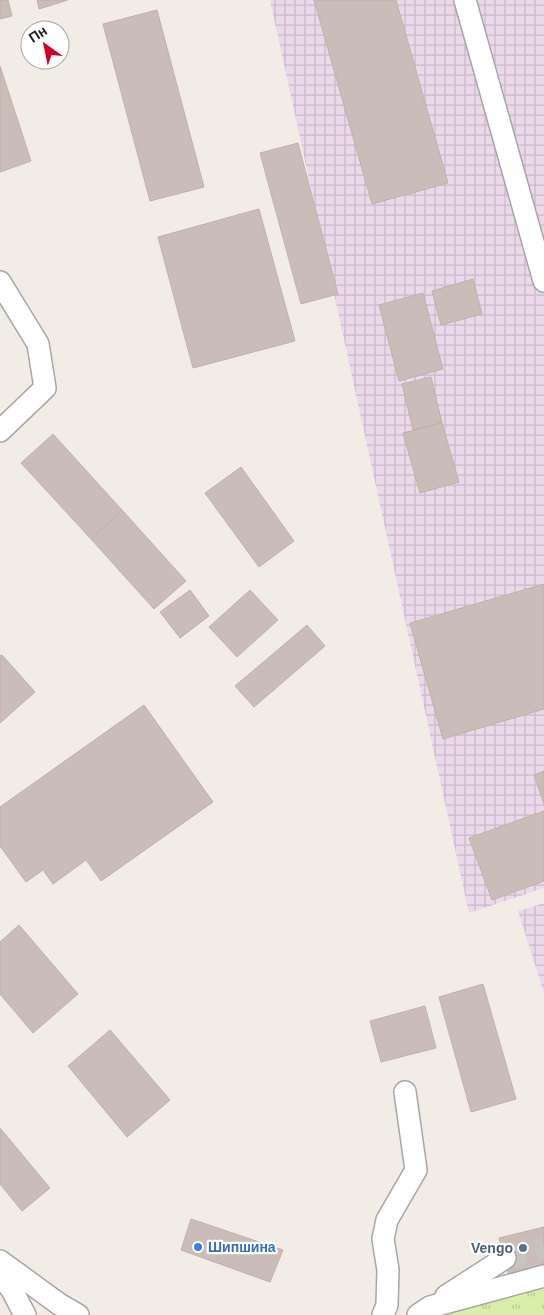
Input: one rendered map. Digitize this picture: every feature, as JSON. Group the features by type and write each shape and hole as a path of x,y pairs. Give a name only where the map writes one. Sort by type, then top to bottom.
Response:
{"street":[{"path":"465,0 544,281"},
{"path":"0,282 38,344 45,388 0,431"},
{"path":"384,1315 387,1305 388,1270 383,1239 387,1220 416,1170 404,1092"},
{"path":"424,1311 504,1258"},
{"path":"0,1261 59,1304 78,1315"},
{"path":"0,1274 12,1290 25,1315"},
{"path":"424,1311 544,1276"}],"shaded area":[{"path":"270,0 544,0 544,888 469,913"},
{"path":"544,903 544,993 518,911"}],"green space":[{"path":"544,1286 544,1315 437,1315"}],"building":[{"path":"0,0 8,0 12,16 0,19"},
{"path":"37,0 68,0 39,9"},
{"path":"314,0 396,0 448,183 372,204"},
{"path":"157,10 204,187 150,201 103,24"},
{"path":"0,66 31,161 0,172"},
{"path":"298,143 338,294 301,304 260,153"},
{"path":"259,209 295,341 193,368 158,237"},
{"path":"473,279 482,314 441,325 432,291"},
{"path":"423,293 443,369 399,381 379,305"},
{"path":"431,377 442,423 413,430 402,384"},
{"path":"442,423 459,482 420,493 403,433"},
{"path":"53,434 122,510 91,539 21,463"},
{"path":"241,467 294,541 259,567 205,493"},
{"path":"122,510 186,581 154,609 91,539"},
{"path":"544,584 544,709 443,739 410,623"},
{"path":"190,590 209,616 180,638 160,612"},
{"path":"250,590 278,620 237,657 209,627"},
{"path":"307,625 325,646 254,707 235,686"},
{"path":"2,655 35,692 0,723 0,656"},
{"path":"144,705 213,802 101,881 86,860 53,884 43,870 26,882 0,846 0,807"},
{"path":"544,771 544,804 534,775"},
{"path":"544,811 544,881 492,900 469,838"},
{"path":"19,925 78,994 33,1033 0,994 0,942"},
{"path":"483,984 516,1099 471,1112 439,997"},
{"path":"425,1006 436,1048 381,1062 370,1021"},
{"path":"110,1030 170,1100 127,1137 68,1066"},
{"path":"0,1128 50,1188 22,1211 0,1184"},
{"path":"191,1219 283,1250 270,1282 181,1250"},
{"name":"Vengo","path":"544,1227 544,1267 509,1276 499,1238"}],"tunnel":[{"path":"505,1258 544,1248"}],"place":[{"name":"Шипшина","path":"198,1247"},
{"name":"Vengo","path":"523,1248"}]}
